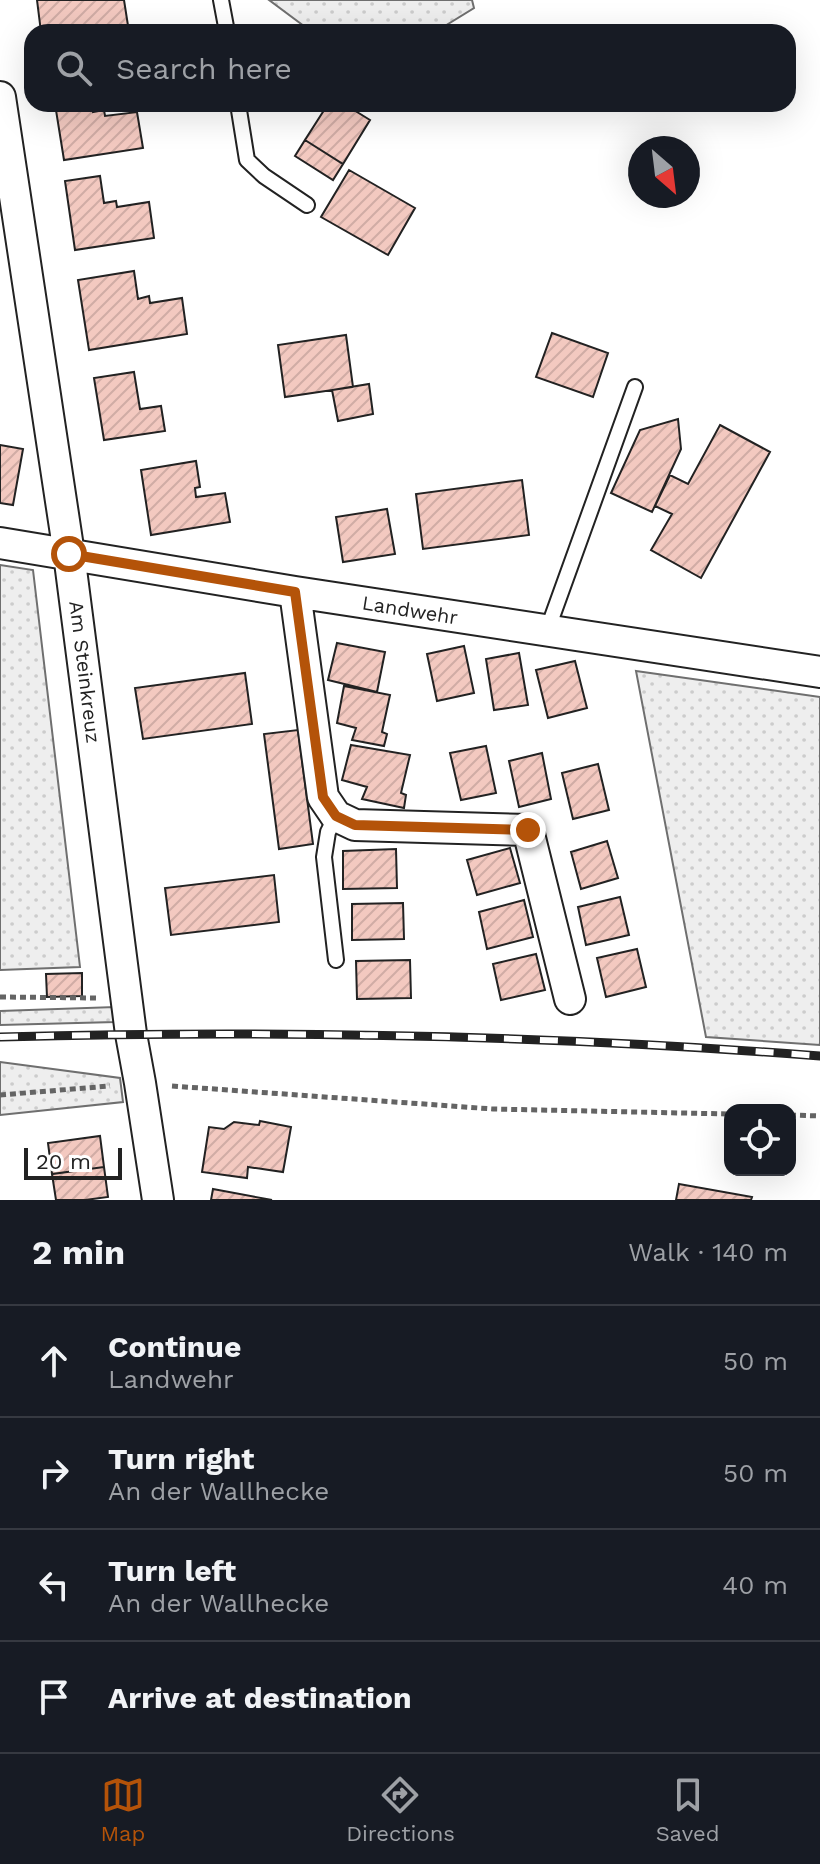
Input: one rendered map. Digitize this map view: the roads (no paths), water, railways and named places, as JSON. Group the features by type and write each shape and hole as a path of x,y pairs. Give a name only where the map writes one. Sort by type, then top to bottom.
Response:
{"street":[{"name":"Am Steinkreuz","path":"0,97 69,554 131,1034 158,1200"},
{"name":"Landwehr","path":"0,543 295,592 820,672"},
{"path":"295,592 323,797 336,816 355,825 528,830 570,999"}],"lane":[{"path":"221,0 226,24"},
{"path":"239,112 247,160 264,176 307,205"},
{"path":"547,631 635,387"},
{"path":"336,816 328,832 324,857 336,960"}],"railway":[{"path":"0,1037 205,1034 410,1036 616,1043 820,1056"}]}
